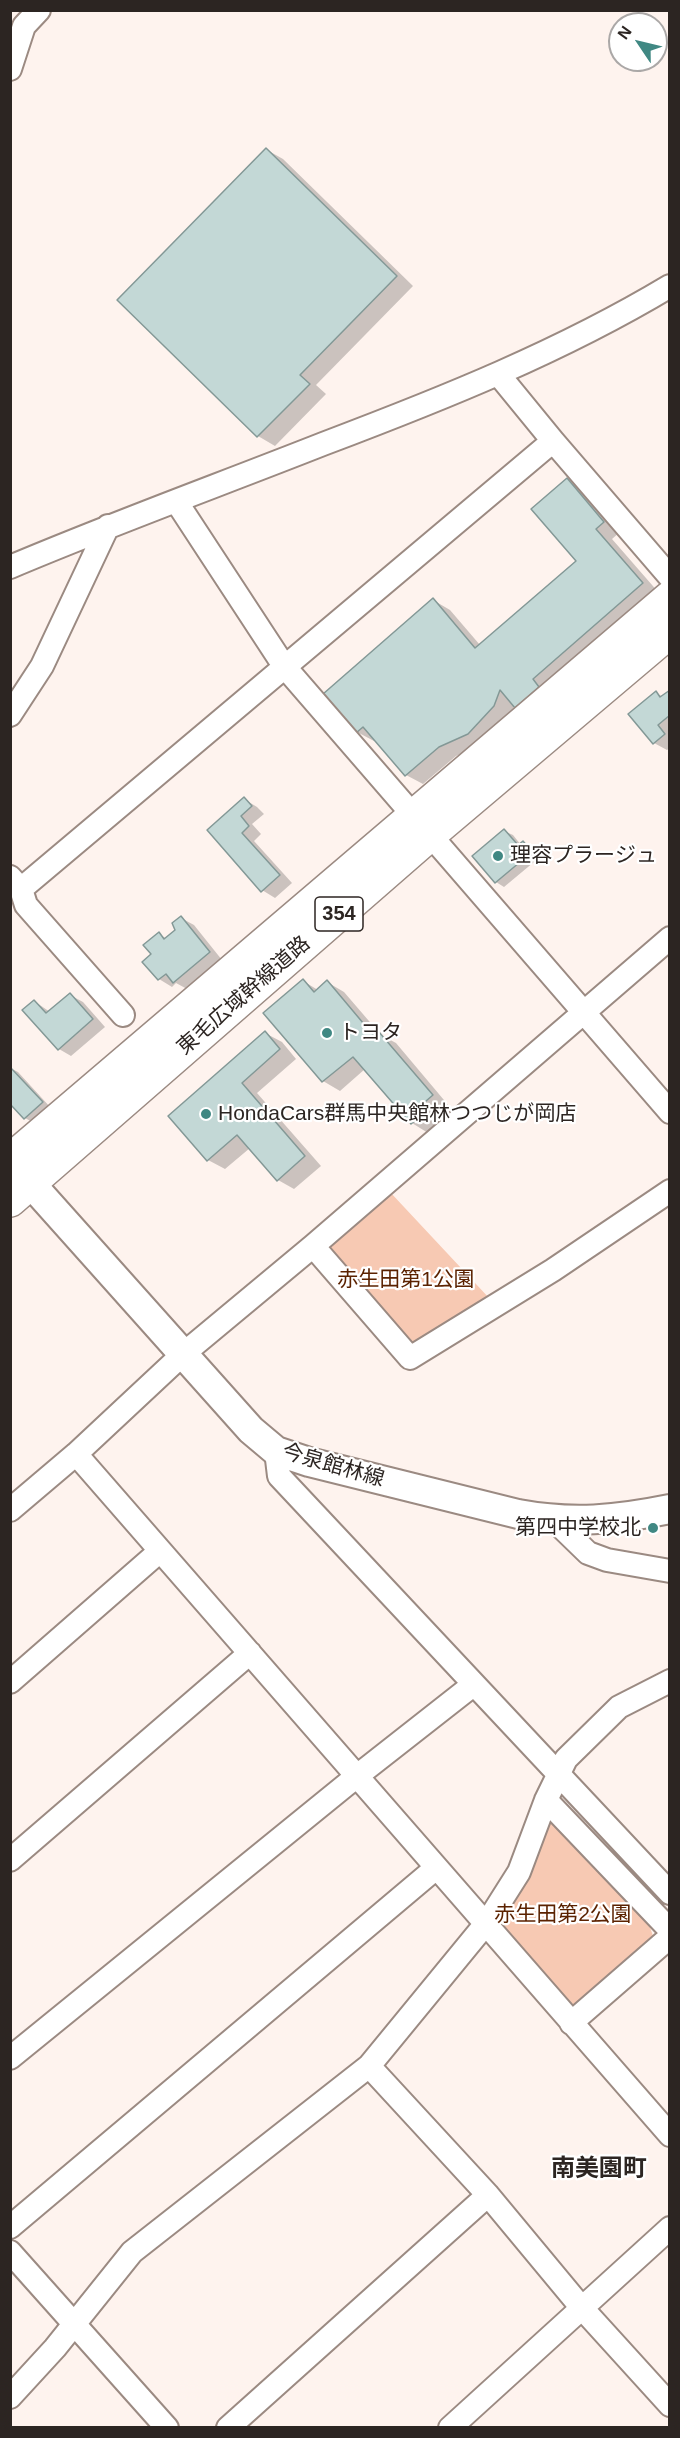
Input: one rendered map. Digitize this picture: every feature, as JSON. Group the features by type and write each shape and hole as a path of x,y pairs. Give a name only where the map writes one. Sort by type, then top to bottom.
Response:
{"highway":[{"name":"東毛広域幹線道路","path":"17,1181 422,824 669,598"},
{"name":"東毛広域幹線道路","path":"422,824 669,631"}],"main road":[{"name":"今泉館林線","path":"17,1181 251,1430 276,1451 309,1462 518,1514 554,1520 590,1521 627,1518 669,1509"}],"street":[{"path":"10,69 24,18"},
{"path":"10,567 108,526 499,375 633,308 669,286"},
{"path":"499,375 669,577"},
{"path":"123,1015 26,905 16,883 284,666 553,441"},
{"path":"176,501 284,666 669,1112"},
{"path":"10,715 42,666 108,526"},
{"path":"10,1510 76,1454 182,1355 313,1246 669,938"},
{"path":"313,1246 410,1358 553,1270 669,1191"},
{"path":"276,1451 279,1476 669,1893"},
{"path":"76,1454 669,2135"},
{"path":"554,1520 588,1553 607,1560 669,1571"},
{"path":"10,1682 160,1551"},
{"path":"10,1860 250,1653"},
{"path":"10,2397 132,2252 369,2066 486,1924 519,1872 546,1800 566,1759 619,1707 669,1681"},
{"path":"10,2058 357,1776 473,1685"},
{"path":"546,1800 669,1930"},
{"path":"10,2227 436,1868"},
{"path":"571,2022 669,1937"},
{"path":"369,2066 488,2195 581,2307 669,2405"},
{"path":"228,2427 488,2195"},
{"path":"450,2427 669,2228"},
{"path":"14,2262 74,2323 167,2427"}],"green space":[{"name":"赤生田第1公園","path":"390,1192 490,1299 410,1358 318,1252"},
{"name":"赤生田第2公園","path":"549,1803 650,1927 654,1939 572,2017 488,1921"}],"building":[{"path":"266,148 397,276 300,375 310,384 257,437 117,300"},
{"path":"567,478 604,522 596,529 643,583 533,679 539,687 515,708 500,690 494,706 468,734 439,747 405,776 363,727 356,733 323,694 433,598 475,648 576,561 531,509"},
{"path":"670,690 670,715 658,725 665,734 653,744 628,714 656,691 660,697"},
{"path":"244,797 252,806 241,816 249,826 242,833 280,875 261,892 207,830"},
{"path":"504,829 518,845 523,841 532,852 495,883 472,856"},
{"path":"181,916 210,952 173,983 166,974 158,980 142,962 151,954 143,945 159,932 164,939 175,930 172,923"},
{"path":"303,979 314,992 327,980 374,1036 379,1032 433,1095 419,1107 424,1113 411,1124 353,1057 322,1082 263,1013"},
{"path":"70,993 93,1019 58,1050 22,1010 34,1000 46,1013"},
{"path":"265,1031 280,1049 242,1083 305,1156 277,1181 237,1135 207,1161 168,1116"},
{"path":"10,1067 43,1102 24,1119 10,1104"}],"place":[{"name":"理容プラージュ","path":"498,856"},
{"name":"トヨタ","path":"327,1033"},
{"name":"HondaCars群馬中央館林つつじが岡店","path":"206,1114"},
{"name":"第四中学校北","path":"653,1528"}],"district":[{"name":"南美園町","path":"599,2169"}]}
